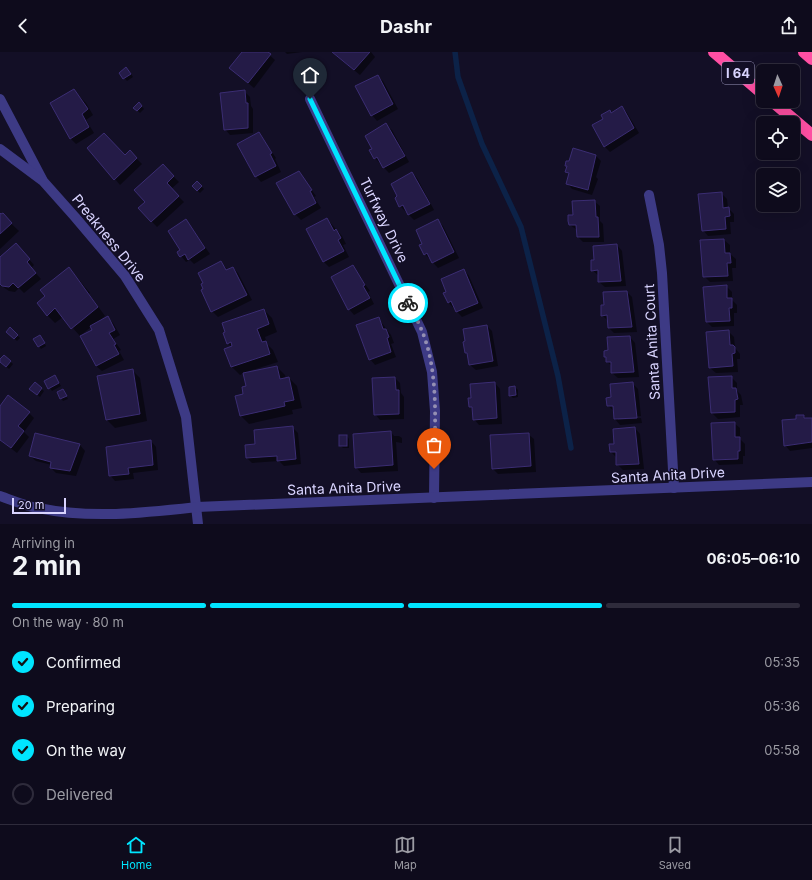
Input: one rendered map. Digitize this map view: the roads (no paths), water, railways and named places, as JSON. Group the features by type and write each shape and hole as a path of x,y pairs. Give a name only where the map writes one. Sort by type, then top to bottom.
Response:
{"highway":[{"name":"I 64","path":"714,52 756,88"},
{"path":"804,52 812,59"},
{"path":"780,108 812,135"}],"street":[{"name":"Preakness Drive","path":"0,99 43,181"},
{"name":"Turfway Drive","path":"310,99 422,332 432,372 435,411 434,498"},
{"name":"Preakness Drive","path":"0,149 43,181 125,276 159,330 186,417 198,524"},
{"name":"Santa Anita Court","path":"649,195 659,244 662,273 674,488"},
{"name":"Santa Anita Drive","path":"0,496 37,508 80,515 127,515 197,507 812,482"}],"waterway":[{"path":"455,52 458,77 482,144 521,227 558,376 571,448"}]}
